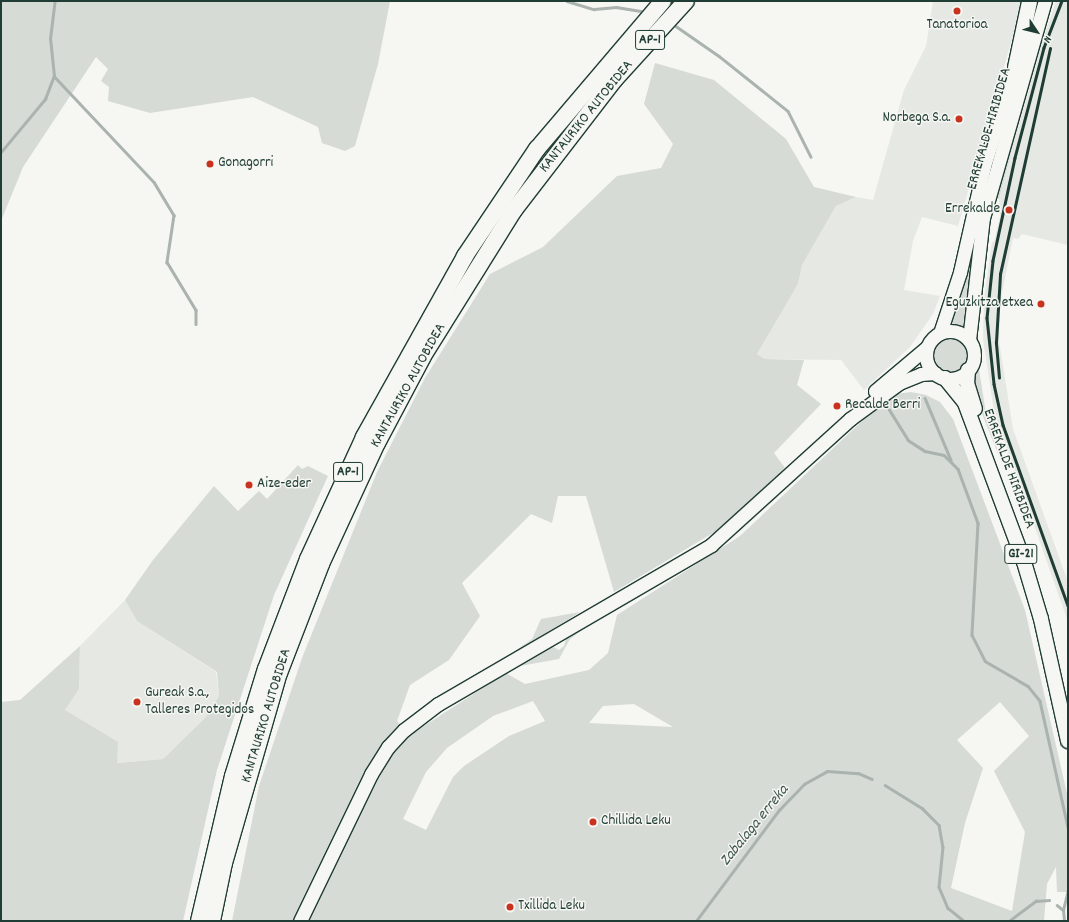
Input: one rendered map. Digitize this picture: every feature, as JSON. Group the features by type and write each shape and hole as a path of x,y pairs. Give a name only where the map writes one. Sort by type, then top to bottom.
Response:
{"highway":[{"name":"KANTAURIKO AUTOBIDEA","path":"199,921 211,859 249,722 287,614 329,512 404,363 465,256 537,149 663,1"},
{"name":"KANTAURIKO AUTOBIDEA","path":"212,921 224,863 279,673 320,564 377,443 423,356 482,258 514,210 615,79 686,1"},
{"path":"1015,67 1029,1"}],"main road":[{"name":"ERREKALDE HIRIBIDEA","path":"940,333 960,272 984,166 1037,1"},
{"name":"ERREKALDE HIRIBIDEA","path":"969,340 975,264 983,218 998,157 1046,1"},
{"path":"300,921 371,774 388,747 404,730 438,704 711,545 850,419 899,383 921,374 957,377 968,370 973,358 969,340 958,332 940,333 927,347 872,394 850,419"},
{"path":"927,347 927,362 940,375"},
{"name":"ERREKALDE HIRIBIDEA","path":"968,370 971,397 1044,603 1068,707"},
{"name":"ERREKALDE HIRIBIDEA","path":"940,375 965,404 1024,562 1041,619 1068,742"}],"shaded area":[{"path":"1,1 390,1 378,64 355,146 345,151 322,143 318,127 253,97 150,113 108,101 109,87 101,81 108,69 96,57 23,167 1,221"},
{"path":"933,1 1023,1 958,226 922,217 913,241 904,290 940,296 933,314 910,347 864,390 841,360 765,359 757,354 798,284 802,265 836,206 856,197 873,200 904,90 926,46"},
{"path":"1056,1 1068,1 1068,245 1022,234 1018,239 1013,238 1000,303 999,341 1013,429 1068,582 1068,622 994,411 983,339 984,299 992,242 994,242 1000,217 999,199 1036,60"},
{"path":"1036,60 999,199 996,198 1006,160"},
{"path":"655,63 714,80 786,139 814,187 856,197 836,206 802,265 798,284 757,354 765,359 804,360 797,385 821,404 774,453 785,468 718,530 614,592 586,496 558,496 552,523 531,514 462,583 480,616 449,660 410,685 397,721 410,735 506,673 525,684 589,670 608,653 617,615 740,536 878,406 896,394 911,392 926,395 940,402 953,419 1025,610 1068,798 1068,892 1057,892 1056,867 1047,884 1044,921 232,921 259,786 302,658 377,472 425,378 490,274 543,247 617,176 661,168 673,144 644,104","holes":["533,701 545,721 509,736 464,766 453,777 426,830 403,819 426,772 447,748 493,716","1000,702 1029,736 994,771 1025,832 1012,911 951,888 965,823 983,768 957,740","634,704 673,727 589,723 603,706"]},
{"path":"968,263 971,268 964,328 950,325"},
{"path":"949,336 962,342 968,355 962,368 949,374 936,368 930,355 936,342"},
{"path":"978,363 986,414 1001,461 972,389"},
{"path":"298,465 302,469 308,466 328,476 274,595 217,770 183,921 1,921 1,702 20,700 80,646 79,689 65,710 118,742 117,763 163,759 205,718 219,696 217,672 137,621 125,600 153,560 214,486 238,511 259,491 267,499"},
{"path":"125,600 137,621 216,672 219,696 205,718 163,759 116,763 65,710 79,689 80,646"},
{"path":"580,612 511,654 532,639 541,619"},
{"path":"590,624 570,639 559,659 520,666 553,647 559,650 564,646 566,639"}],"waterway":[{"path":"1,152 45,99 54,76 50,39 55,1"},
{"path":"567,1 594,9 616,7 647,12"},
{"path":"673,24 719,56 788,111 811,157"},
{"path":"54,76 154,182 174,215 167,262 196,310 196,324"},
{"path":"925,398 951,460"},
{"path":"889,409 908,440 925,451 944,455 958,469 978,523 972,635 985,661 1028,686 1040,701 1068,827"},
{"name":"Zabalaga erreka","path":"696,921 779,810 804,784 827,771 858,773 872,779"},
{"name":"Zabalaga erreka","path":"885,785 922,808 939,825 943,847 939,887 948,908 964,921"},
{"path":"1064,921 1063,910 1068,890"},
{"name":"Zabalaga erreka","path":"1009,921 1036,901 1049,900"},
{"name":"Zabalaga erreka","path":"1057,905 1063,910"}],"railway":[{"path":"1062,1 1044,48 1015,158 993,261 987,318 994,384 1003,425 1068,606"},
{"path":"999,378 996,342 1000,274 1050,48"}],"place":[{"name":"Tanatorioa","path":"957,11"},
{"name":"Norbega S.a.","path":"959,119"},
{"name":"Gonagorri","path":"210,164"},
{"name":"Errekalde","path":"1009,210"},
{"name":"Eguzkitza etxea","path":"1041,304"},
{"name":"Recalde Berri","path":"837,406"},
{"name":"Aize-eder","path":"249,485"},
{"name":"Gureak S.a., Talleres Protegidos","path":"137,702"},
{"name":"Chillida Leku","path":"593,822"},
{"name":"Txillida Leku","path":"510,907"}]}
